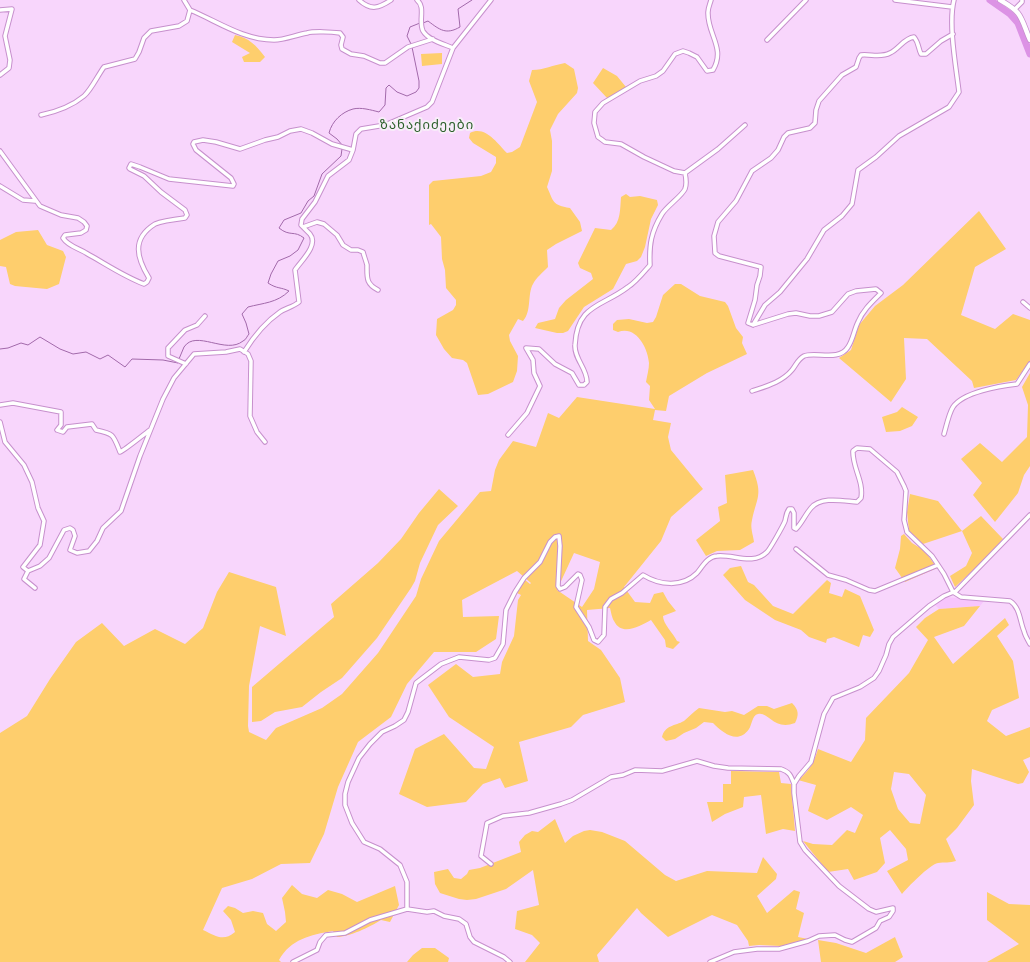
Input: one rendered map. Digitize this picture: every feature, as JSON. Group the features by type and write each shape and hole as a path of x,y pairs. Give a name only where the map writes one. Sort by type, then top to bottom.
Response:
{"street":[{"path":"184,0 190,10 241,34 259,38 274,40 290,38 308,32 340,33 343,37 341,45 342,49 351,54 364,56 380,63 385,62 408,47 433,39"},
{"path":"359,0 366,6 376,7 391,0"},
{"path":"417,0 420,2 421,7 423,32 433,39 453,48"},
{"path":"244,352 254,336 267,321 281,311 299,302 295,270 313,243 311,235 301,225 302,219 315,202 328,176 349,160 353,150 356,134 361,129 385,125 421,110 432,102 453,48 491,0"},
{"path":"711,0 708,12 719,57 713,70 707,71 697,57 683,51 675,54 663,71 656,76 640,81 603,103 595,112 594,124 598,137 605,142 621,144 674,171 685,173 718,149 745,125"},
{"path":"767,40 806,0"},
{"path":"895,0 952,7"},
{"path":"753,326 765,305 780,292 807,259 824,230 842,216 852,204 858,170 876,157 899,136 948,107 959,92 953,34 952,7 954,0"},
{"path":"1000,0 1015,9 1020,15 1030,40"},
{"path":"1015,9 1022,2 1022,0"},
{"path":"0,10 12,9 5,36 9,48 9,68 0,75"},
{"path":"41,116 67,106 85,96 104,67 135,59 144,38 151,31 179,26 187,21 190,10"},
{"path":"753,326 748,323 755,300 760,276 760,267 714,253 714,236 718,222 736,201 752,171 771,158 778,150 784,137 788,133 810,128 815,123 816,110 819,102 842,75 856,67 859,58 862,55 868,54 881,56 890,53 910,38 914,37 918,42 921,54 926,54 941,41 953,34"},
{"path":"0,151 40,206 61,215 78,218 87,226 86,230 81,233 65,235 63,238 66,242 87,253 127,278 144,284 149,278 140,263 138,252 142,235 156,224 186,218 187,215 185,210 161,192 144,176 130,169 131,164 169,179 233,186 234,184 231,178 196,150 193,144 194,142 203,140 240,149 265,140 278,138 290,130 301,129 332,144 353,150"},
{"path":"508,435 526,413 540,386 534,373 533,360 526,348 539,348 555,364 572,373 579,385 584,385 587,382 585,371 576,356 575,346 578,327 584,315 599,304 630,287 650,265 650,246 652,237 661,215 685,189 685,173"},
{"path":"0,186 23,200 36,201"},
{"path":"303,228 317,222 324,224 337,235 343,245 351,250 363,252 367,264 366,275 371,287 378,290"},
{"path":"752,391 776,384 792,370 797,362 805,356 832,356 841,353 847,348 857,322 864,310 881,294 876,289 856,291 848,294 832,312 819,316 796,313 788,314 753,326"},
{"path":"1023,302 1030,308"},
{"path":"186,364 168,356 168,348 185,330 197,325 205,316"},
{"path":"35,588 24,579 28,571 40,566 49,558 64,530 70,528 73,530 75,536 70,550 77,553 89,551 97,541 103,528 121,511 140,456 163,398 174,378 194,354 226,352 240,349 248,354 251,361 250,416 257,432 264,442"},
{"path":"944,434 952,407 962,399 996,386 1017,384 1030,364"},
{"path":"0,405 13,403 61,412 60,425 57,430 63,432 67,427 92,424 96,430 111,434 120,452 124,451 133,442 150,430"},
{"path":"0,421 5,442 24,465 32,482 38,508 44,521 40,545 23,567 28,571"},
{"path":"407,909 408,882 400,865 380,849 364,842 352,823 345,805 345,794 348,782 359,758 370,744 382,732 404,720 408,712 416,682 441,664 459,657 489,660 495,658 503,644 506,610 524,578 540,562 550,542 555,536 559,536 560,546 558,586 560,589 565,587 578,574 580,575 582,580 576,607 589,627 594,640 598,642 604,635 605,607 611,599 622,593 643,575 651,579 673,584 685,582 695,575 709,559 716,556 748,560 757,558 767,553 785,522 789,509 792,509 794,513 794,528 796,529 811,508 818,502 857,502 862,498 863,492 852,459 853,451 858,448 870,449 897,472 906,491 904,520 907,532 932,556 953,592 961,597 1010,601 1013,603 1030,644"},
{"path":"794,784 811,762 824,714 833,698 860,687 874,678 879,671 893,637 929,606 953,592 983,564 1030,515"},
{"path":"796,549 828,575 875,591 938,565"},
{"path":"491,864 481,856 487,823 503,816 529,814 561,804 611,777 623,776 635,770 662,771 697,761 728,768 781,769 787,771 791,774 794,784 800,842 805,850 839,886 869,909 876,912 893,908 893,911 889,917 880,921 876,928 852,942 835,935 819,936 808,942 779,949 757,949 734,952 710,962"},
{"path":"293,962 317,950 320,942 326,935 345,933 370,920 407,909 427,912 434,911 444,916 459,920 466,924 470,937 474,942 504,957 510,962"}],"shaded area":[{"path":"235,35 252,43 265,57 260,62 244,62 242,57 250,53 232,42"},
{"path":"442,53 442,64 422,66 421,54"},
{"path":"565,63 574,69 578,88 577,93 558,114 550,130 552,141 552,171 547,187 554,202 560,206 570,208 580,222 582,231 547,250 548,267 538,277 531,288 528,313 523,321 518,319 509,335 510,341 518,356 517,371 513,382 488,394 478,395 467,363 463,360 452,358 444,349 436,335 437,319 453,310 456,305 456,300 446,288 441,237 431,224 429,225 429,185 433,181 481,176 491,172 496,163 496,157 473,143 469,138 470,133 481,131 486,133 507,153 520,147 537,102 529,81 532,70"},
{"path":"603,68 617,76 626,87 608,99 593,83"},
{"path":"626,194 630,197 640,196 657,200 658,205 651,219 645,247 641,257 637,261 626,264 613,289 584,307 568,331 557,333 535,328 538,323 555,319 559,308 566,300 593,279 591,273 580,268 578,263 595,228 611,230 617,223 621,197"},
{"path":"979,211 1006,249 975,267 961,315 995,329 1013,314 1030,320 1030,361 1016,380 974,388 972,381 927,339 904,338 906,379 891,402 839,358 851,350 859,325 875,306 903,285"},
{"path":"38,230 47,245 63,251 66,257 59,284 47,289 15,286 10,284 6,267 0,266 0,240 16,232"},
{"path":"675,284 681,284 700,296 725,302 728,306 736,328 743,337 742,343 747,354 707,373 669,396 666,411 655,410 653,420 671,423 668,437 671,450 703,489 671,517 661,541 624,587 635,602 650,603 654,594 663,592 676,611 663,616 663,619 677,641 680,642 673,649 666,647 665,640 651,620 637,627 626,629 617,626 610,608 587,610 588,641 601,650 620,678 625,702 583,715 571,727 519,742 528,781 505,788 500,778 483,784 466,802 427,807 399,794 415,749 444,734 474,768 486,769 494,747 449,717 428,685 456,664 473,677 500,674 502,662 514,636 518,600 521,595 517,593 525,580 530,584 531,583 517,571 462,600 463,617 499,616 496,639 476,652 434,652 407,684 391,717 358,742 338,787 324,834 310,863 281,864 252,879 222,888 203,930 219,937 227,937 235,932 231,920 223,911 228,906 243,913 253,911 263,913 267,924 276,931 286,922 282,898 292,885 302,894 317,898 328,890 342,894 357,902 395,886 399,905 390,922 381,920 371,926 342,937 337,937 333,931 309,936 289,947 279,960 281,962 0,962 0,733 27,716 50,679 76,642 102,623 124,646 155,629 185,644 203,628 217,592 229,572 276,587 286,636 260,626 249,686 249,732 266,740 276,728 322,708 342,694 378,653 416,596 421,579 439,541 480,492 491,491 495,470 499,460 513,441 536,447 548,413 559,418 577,397 655,409 649,400 650,386 646,382 649,363 646,351 640,339 630,332 618,332 613,330 613,324 617,320 629,319 647,323 653,322 663,295","holes":["574,553 600,562 594,589 582,607 557,590"]},
{"path":"1030,373 1030,466 1024,475 1018,493 995,522 973,495 982,483 961,459 980,443 1002,462 1027,437 1028,405 1022,387"},
{"path":"902,407 918,417 912,426 900,431 886,432 882,417 897,412"},
{"path":"753,470 758,485 758,496 751,523 754,542 740,550 717,551 706,556 696,540 720,521 718,507 727,503 725,475"},
{"path":"439,489 458,506 438,525 420,563 415,581 377,638 342,678 302,707 275,712 261,721 252,722 252,687 334,617 331,604 378,563 401,539 419,513"},
{"path":"910,494 938,501 962,531 923,544 909,531 907,512"},
{"path":"981,516 1003,539 986,558 955,587 950,576 966,566 972,553 962,531"},
{"path":"904,534 912,543 925,551 937,568 905,582 895,568 900,549 901,536"},
{"path":"741,566 748,582 754,585 773,606 793,614 827,580 831,583 829,593 842,597 845,589 860,596 874,630 870,637 863,635 859,647 834,637 827,639 826,643 809,637 801,630 775,620 745,600 723,575 730,568"},
{"path":"945,597 984,601 980,606 939,609 935,605"},
{"path":"980,606 964,626 934,637 953,664 1005,618 1009,625 997,636 1013,661 1019,698 992,710 987,721 1006,736 1030,727 1030,757 1023,760 1029,772 1023,783 1018,784 972,769 971,781 974,805 957,828 946,839 956,861 938,863 929,868 902,894 887,871 908,860 906,849 890,830 880,838 885,863 877,872 854,880 848,869 828,872 803,841 813,844 832,845 847,830 855,833 863,815 851,807 827,820 808,811 816,785 798,780 811,766 818,749 851,762 865,740 866,718 909,673 928,640 916,627 925,618 939,609","holes":["894,772 909,774 926,795 920,824 910,823 898,809 891,789"]},
{"path":"792,703 798,713 795,723 788,725 782,725 765,715 758,714 753,718 749,729 745,734 740,736 731,736 726,734 713,723 704,722 675,739 666,741 662,737 665,730 684,721 699,708 725,712 732,711 744,715 758,706 767,706 774,709"},
{"path":"731,771 779,772 781,783 791,784 795,831 783,829 766,834 761,795 744,797 743,807 725,814 712,822 707,802 723,802 723,784 731,784"},
{"path":"555,819 565,843 573,836 584,831 590,830 602,832 625,841 665,875 676,881 707,871 757,873 763,857 777,874 776,879 757,896 767,913 794,890 800,892 796,909 804,913 798,937 808,939 781,946 749,946 748,941 737,925 712,915 668,937 637,908 597,955 599,962 525,962 540,943 532,935 515,929 517,911 539,905 533,870 506,889 476,899 467,900 440,893 435,884 434,872 448,869 454,878 461,879 469,870 480,868 521,852 519,842 525,835 532,831 538,832"},
{"path":"987,892 1009,904 1030,905 1030,962 987,962 1019,944 987,920"},
{"path":"895,937 903,957 895,962 821,962 818,940 836,943 866,953"},
{"path":"422,948 435,948 449,958 448,962 407,962"}],"waterway":[{"path":"423,23 428,21 436,27 447,31 460,27 458,9 472,0"},
{"path":"990,0 1010,14 1018,23 1030,54"},
{"path":"411,44 407,36 410,27 420,23"},
{"path":"343,146 329,133 332,125 341,115 356,108 379,112 385,105 386,88 389,85 397,92 407,96 416,92 419,88 412,47"},
{"path":"179,359 184,347 189,342 196,340 236,345 246,339 249,334 242,314 248,307 275,300 289,291 268,283 278,261 290,256 298,250 304,238 297,234 283,231 279,228 284,220 301,213 308,201 314,196 322,174 341,156 342,149"},
{"path":"0,349 8,348 21,343 28,345 40,337 60,349 73,354 86,352 100,359 108,355 125,367 132,359 178,362"}],"district":[{"name":"ზანაქიძეები","path":"427,126"}]}
